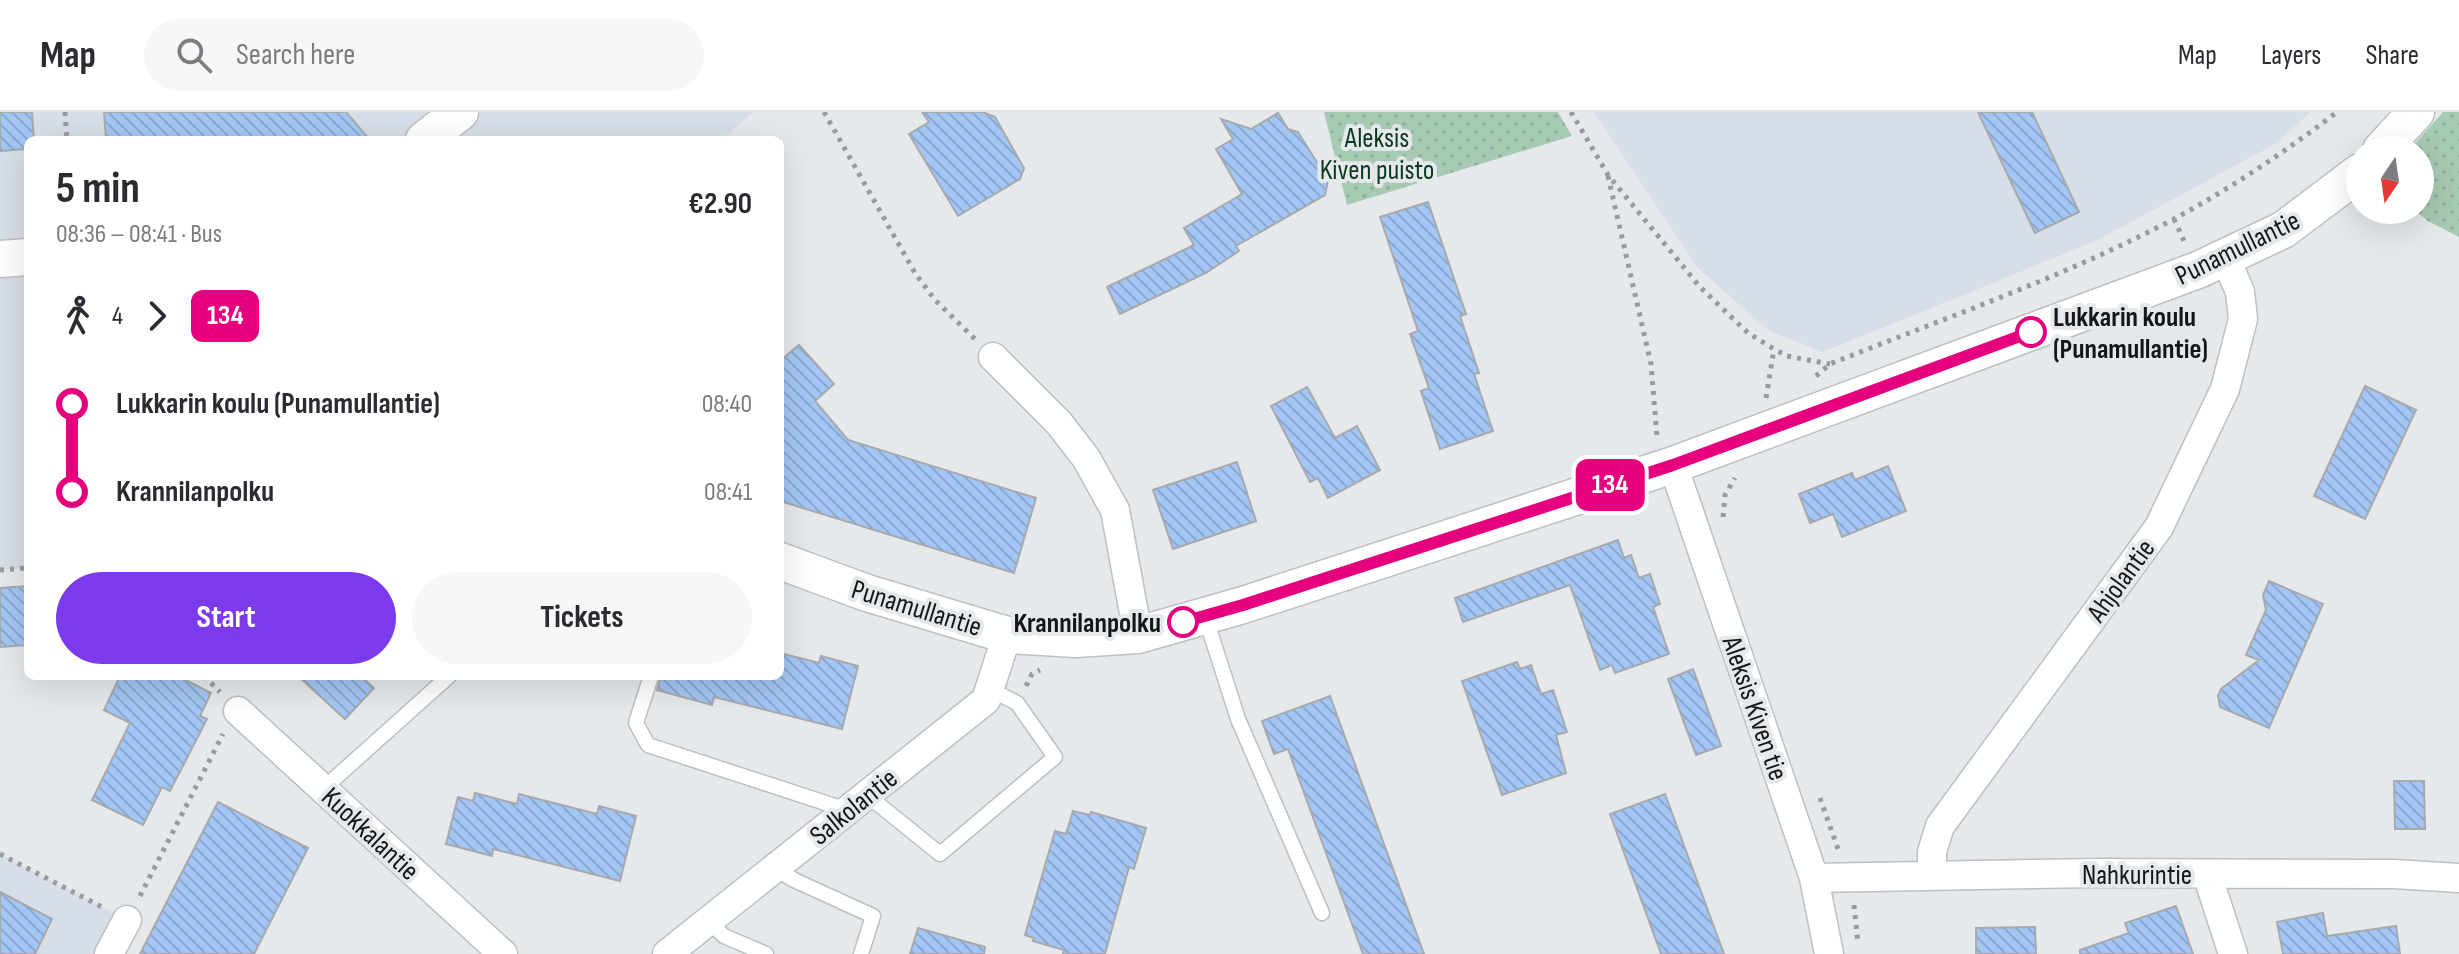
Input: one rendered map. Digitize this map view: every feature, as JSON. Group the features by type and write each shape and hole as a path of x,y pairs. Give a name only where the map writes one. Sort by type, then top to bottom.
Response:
{"street":[{"path":"429,136 460,112"},
{"path":"2394,136 2416,112"},
{"name":"Punamullantie","path":"784,562 867,593 1007,635 1075,639 1138,635 1205,616 2226,259 2283,230 2346,183"},
{"path":"0,259 24,257"},
{"name":"Ahjolantie","path":"1932,875 1932,852 1940,826 2159,527 2166,513 2225,389 2243,319 2240,292 2226,259"},
{"path":"993,357 1059,423 1086,458 1115,510 1138,635"},
{"name":"Aleksis Kiven tie","path":"1665,455 1814,878 1829,954"},
{"name":"Salkolantie","path":"667,954 986,700 1007,635"},
{"name":"Kuokkalantie","path":"238,711 503,954"},
{"path":"2207,874 2233,954"},
{"name":"Nahkurintie","path":"1814,878 2207,874 2394,874 2459,878"},
{"path":"109,954 127,920"}],"lane":[{"path":"1205,616 1238,719 1322,913"},
{"path":"323,789 445,680"},
{"path":"650,680 636,723 648,745 857,802 940,854 1055,757 1017,703 989,689"},
{"path":"775,868 794,880 873,916 861,954"},
{"path":"708,921 724,936 766,954"}],"path":[{"path":"65,112 67,136"},
{"path":"824,112 915,273 935,300 993,357"},
{"path":"1571,112 1608,175 1700,287 1748,333 1774,349 1787,356 1830,364"},
{"path":"1808,382 1830,364 2092,259 2174,219 2254,173 2337,112"},
{"path":"1608,175 1651,364 1665,455"},
{"path":"1774,349 1766,403 1776,399"},
{"path":"1727,530 1722,516 1725,495 1737,476"},
{"path":"0,570 24,568"},
{"path":"0,854 127,920 238,711"},
{"path":"1819,795 1848,876 1859,954"}],"shaded area":[{"path":"0,112 754,112 726,136 24,136 24,568 0,570"},
{"path":"1594,112 2310,112 2277,143 2096,241 1823,352 1769,331 1697,267"},
{"path":"0,854 127,920 109,954 0,954"}],"green space":[{"name":"Aleksis Kiven puisto","path":"1324,112 1558,112 1572,136 1347,205"},
{"path":"2443,112 2459,112 2459,237 2434,224 2434,136 2422,136"}],"building":[{"path":"0,112 32,112 34,136 24,136 24,149 0,151"},
{"path":"104,112 346,112 367,136 106,136"},
{"path":"922,112 983,112 995,117 1024,168 1020,179 958,216 909,134 929,122"},
{"path":"1978,112 2032,112 2079,212 2035,233"},
{"path":"1278,113 1288,129 1298,132 1320,167 1328,181 1325,195 1236,246 1239,251 1206,273 1120,314 1107,287 1194,245 1184,228 1242,194 1216,149 1233,139 1221,119 1251,129"},
{"path":"1428,202 1466,314 1460,316 1479,373 1474,374 1493,431 1440,449 1421,391 1429,388 1410,334 1418,331 1380,217"},
{"path":"799,345 834,384 815,401 848,440 1036,498 1014,573 784,502 784,358"},
{"path":"2365,386 2416,410 2365,519 2314,496"},
{"path":"1307,387 1335,438 1357,426 1380,470 1328,498 1318,478 1310,482 1271,406"},
{"path":"1237,462 1256,521 1173,549 1153,490"},
{"path":"1888,466 1906,511 1842,537 1833,514 1810,523 1799,494 1852,473 1855,480"},
{"path":"1618,540 1624,558 1631,555 1639,578 1650,574 1660,604 1653,607 1669,654 1615,673 1612,665 1600,670 1570,585 1463,622 1455,598"},
{"path":"2269,581 2323,604 2269,728 2220,707 2218,696 2221,689 2259,660 2246,655 2266,610 2263,595"},
{"path":"24,586 24,645 0,647 0,588"},
{"path":"784,654 819,663 821,656 858,666 842,729 714,697 712,705 657,690 660,680 784,680"},
{"path":"1517,662 1520,669 1531,665 1541,694 1553,690 1567,732 1556,735 1566,773 1502,795 1462,681"},
{"path":"1693,669 1721,746 1696,755 1668,679"},
{"path":"118,680 186,680 211,693 200,716 207,719 170,791 162,787 143,825 92,800 130,723 104,710"},
{"path":"302,680 365,680 374,688 345,719"},
{"path":"1330,696 1424,954 1363,954 1288,749 1274,754 1262,721"},
{"path":"2394,781 2424,781 2425,829 2395,829"},
{"path":"475,793 517,804 519,794 597,814 599,806 636,816 620,881 493,849 492,856 446,844 458,797 473,801"},
{"path":"1665,794 1724,954 1661,954 1610,814"},
{"path":"218,802 308,848 254,954 140,954"},
{"path":"1073,811 1090,815 1091,812 1146,828 1134,869 1129,867 1105,954 1063,954 1064,950 1033,941 1034,938 1025,935 1055,831 1066,834"},
{"path":"0,892 52,919 35,954 0,954"},
{"path":"2176,906 2193,954 2080,954 2080,950 2129,933 2125,923"},
{"path":"2323,913 2327,936 2396,926 2400,954 2283,954 2277,922"},
{"path":"2035,927 2036,954 1976,954 1976,928"},
{"path":"918,928 985,947 984,954 910,954"}],"bus line":[{"name":"134","path":"1183,622 1673,465 2031,332"}],"place":[{"name":"Lukkarin koulu (Punamullantie)","path":"2031,332"},
{"name":"Krannilanpolku","path":"1183,622"}]}
